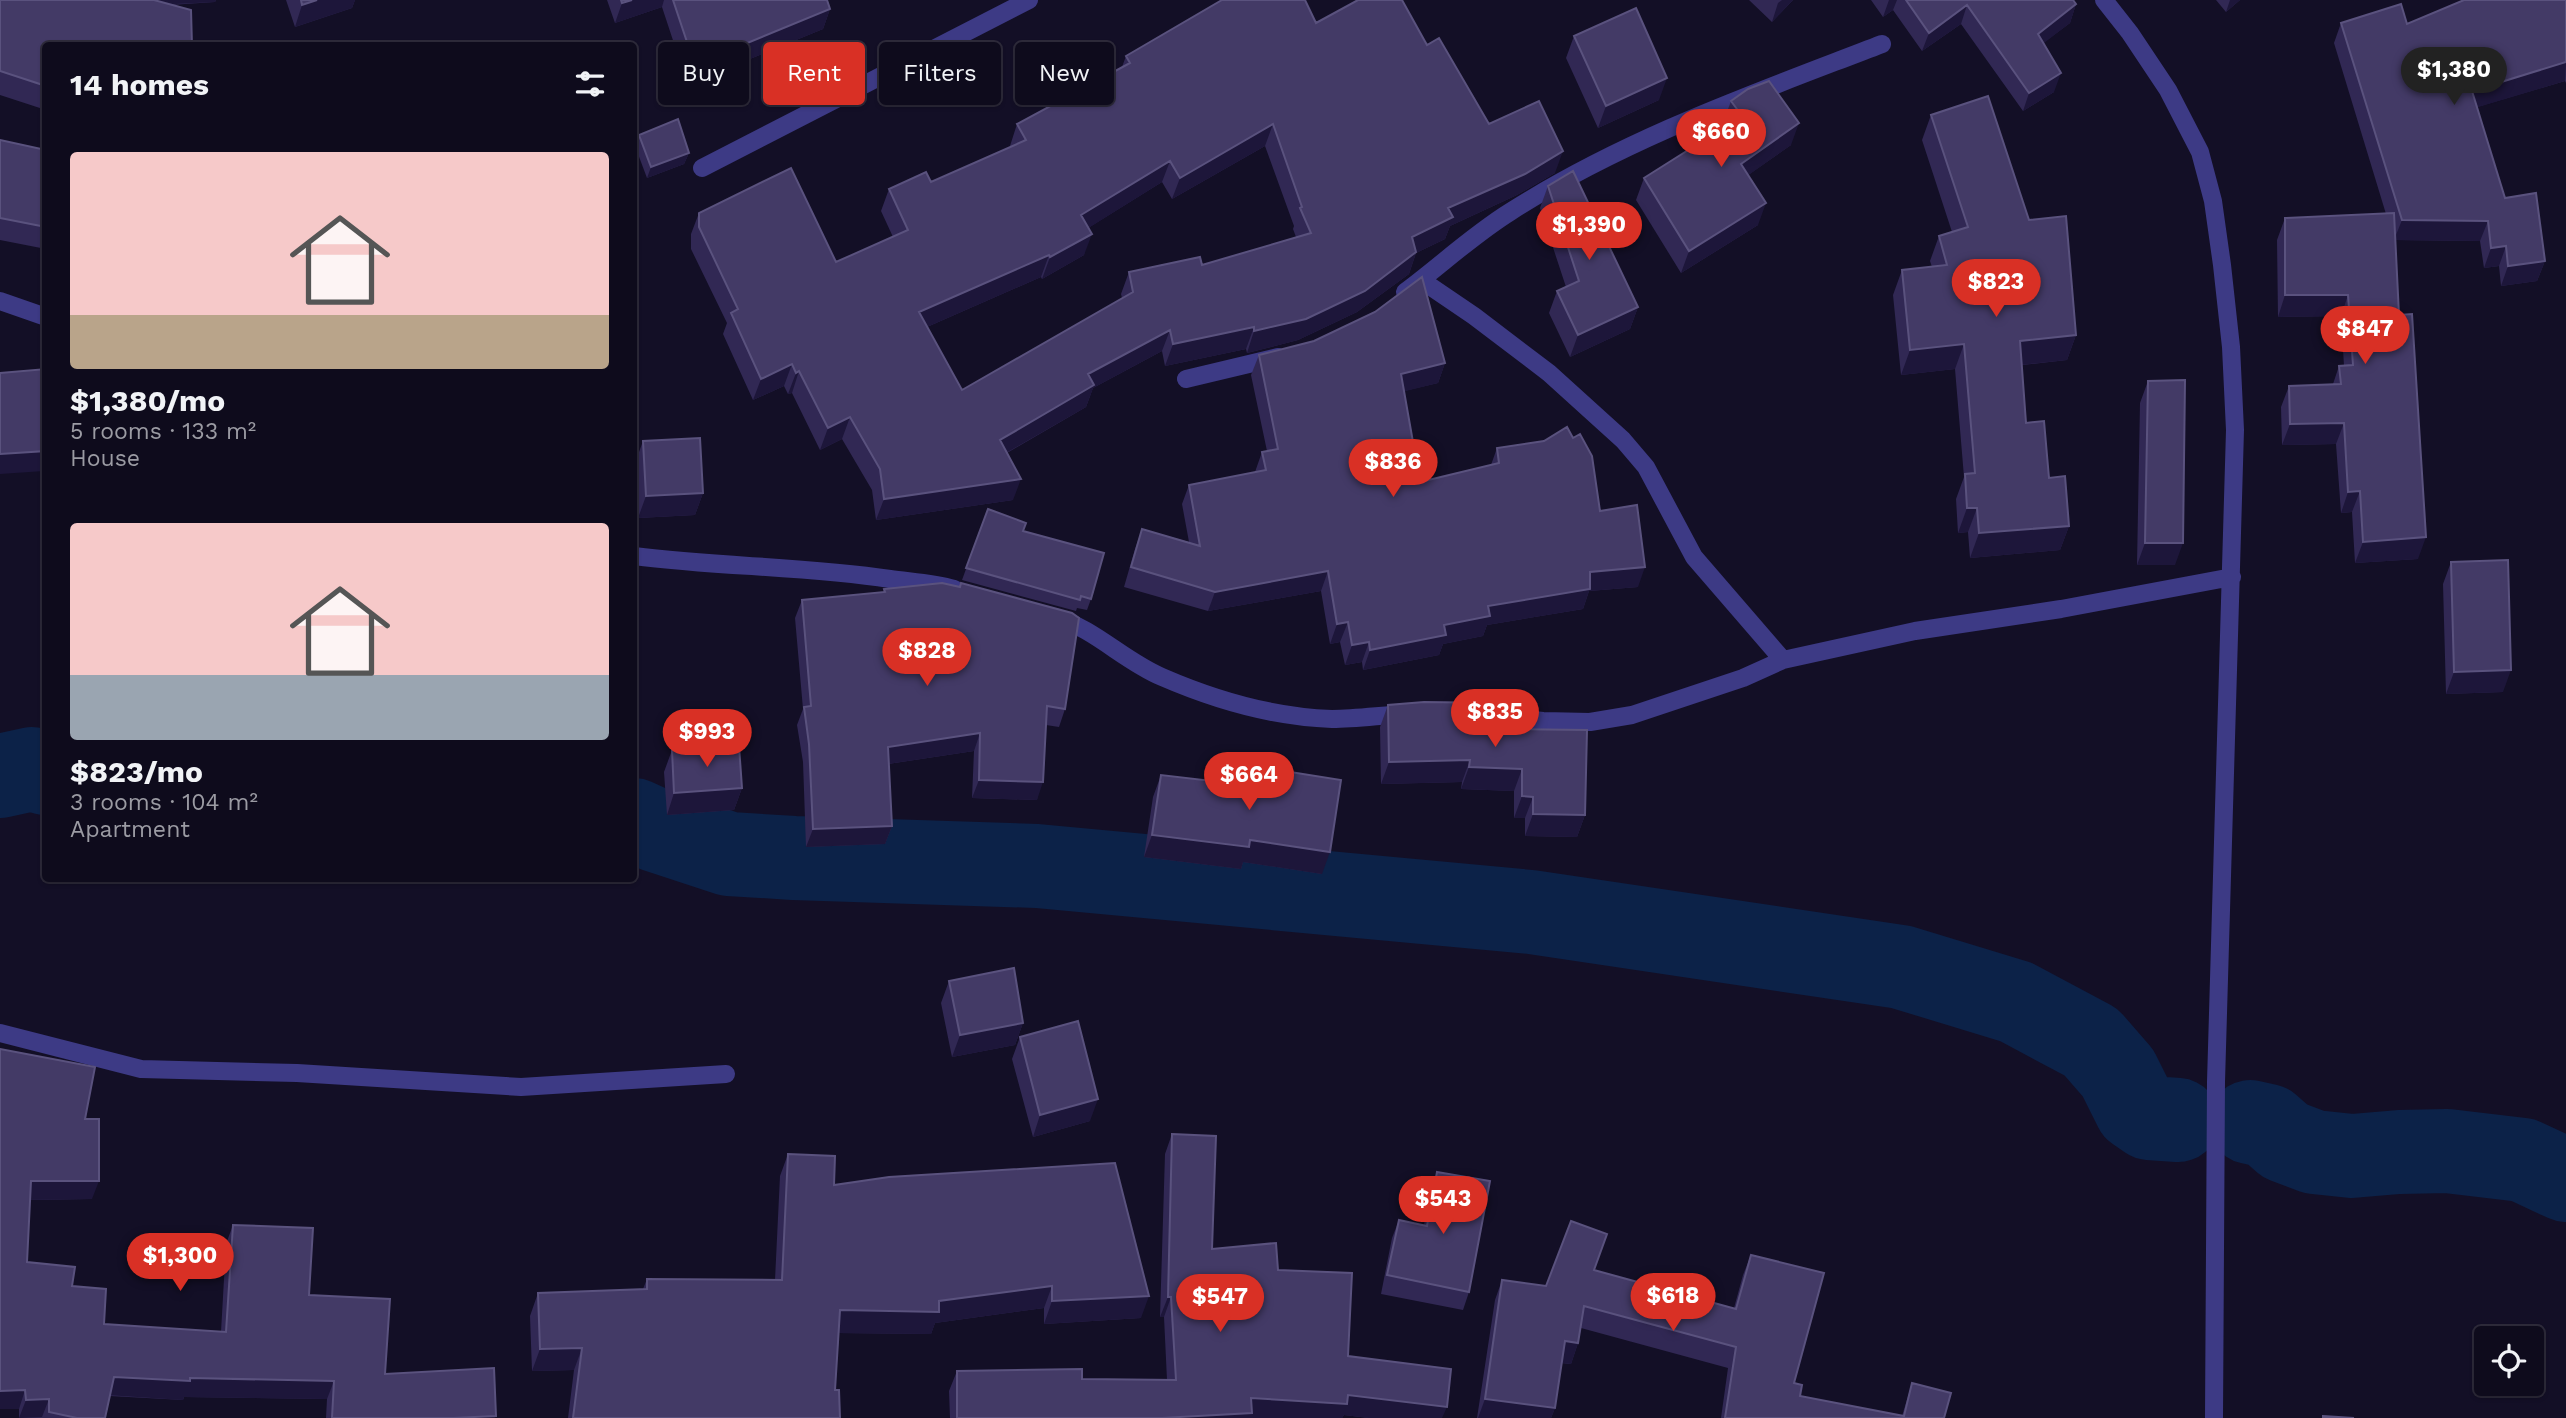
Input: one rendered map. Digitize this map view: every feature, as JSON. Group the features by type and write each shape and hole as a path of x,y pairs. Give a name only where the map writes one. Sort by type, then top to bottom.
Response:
{"street":[{"path":"702,168 1029,0"},
{"path":"2104,0 2168,90 2200,152 2213,201 2231,347 2234,402 2232,578 2216,1082 2214,1418"},
{"path":"1392,301 1509,213 1575,174 1690,118 1882,44"},
{"path":"1421,280 1549,373 1623,440 1646,467 1694,557 1783,660"},
{"path":"0,301 42,316"},
{"path":"1186,379 1289,354"},
{"path":"637,556 682,562 769,565 846,572 946,587 971,594"},
{"path":"1455,713 1590,722 1632,715 1743,678 1783,660 1915,631 2061,609 2232,578"},
{"path":"1033,611 1070,621 1161,677 1253,709 1332,719 1429,713"},
{"path":"0,1033 141,1069 297,1073 521,1087 726,1074"}],"building":[{"path":"0,0 154,0 191,10 192,42 42,42 42,85 0,71"},
{"path":"301,0 317,0 302,5"},
{"path":"673,0 827,0 830,9 749,42 687,42"},
{"path":"1222,0 1305,0 1316,23 1358,0 1402,0 1427,45 1439,38 1489,124 1539,101 1563,151 1525,174 1448,208 1453,217 1412,237 1416,252 1365,291 1306,319 1254,331 1254,327 1173,344 1170,330 1088,374 1094,385 1000,440 1021,479 884,499 880,469 850,417 828,428 799,371 796,373 792,364 761,379 731,313 738,309 699,227 699,213 791,168 836,262 908,230 889,189 926,172 931,182 1026,140 1017,124 1052,105 1114,105 1114,72 1130,63 1126,56","holes":["1273,124 1302,207 1300,208 1311,233 1202,265 1200,257 1129,272 1133,292 962,390 919,312 1049,255 1050,257 1092,234 1081,215 1170,161 1180,178"]},
{"path":"1906,0 2073,0 2076,4 2038,34 2061,73 2029,93 1967,5 1929,33"},
{"path":"2464,0 2566,0 2566,62 2472,91 2505,198 2536,193 2545,261 2508,266 2506,246 2491,248 2488,221 2402,220 2341,23 2401,4 2407,24"},
{"path":"1636,8 1667,78 1606,106 1574,36"},
{"path":"1769,81 1799,123 1741,164 1766,203 1689,251 1644,178 1742,116 1731,101 1748,89"},
{"path":"1988,96 2029,220 2066,216 2076,335 2020,341 2026,423 2044,421 2049,478 2065,476 2069,526 1979,533 1977,508 1967,508 1965,474 1975,473 1964,344 1910,350 1902,270 1947,265 1939,236 1968,227 1931,115"},
{"path":"678,119 689,153 651,167 639,135"},
{"path":"0,140 42,149 42,226 0,218"},
{"path":"1573,171 1638,307 1578,335 1557,291 1579,281 1548,186"},
{"path":"2394,213 2399,315 2412,314 2426,537 2363,542 2360,491 2348,492 2344,423 2290,424 2289,386 2341,384 2339,366 2353,365 2348,295 2285,295 2285,218"},
{"path":"1422,277 1445,363 1401,374 1420,482 1499,463 1497,448 1544,441 1567,427 1573,438 1580,434 1592,456 1600,511 1637,505 1645,567 1590,572 1590,589 1488,606 1490,616 1444,625 1446,635 1370,650 1369,642 1352,645 1348,622 1337,624 1328,571 1215,592 1131,567 1142,529 1200,546 1189,485 1266,470 1262,452 1278,449 1259,355 1314,341 1375,312"},
{"path":"42,369 42,451 0,454 0,373"},
{"path":"2185,380 2183,543 2145,543 2148,381"},
{"path":"700,438 703,493 646,496 643,441"},
{"path":"988,509 1026,523 1023,531 1104,553 1091,599 1081,596 1080,600 966,568"},
{"path":"2508,560 2511,670 2454,672 2451,562"},
{"path":"942,583 960,587 961,583 1072,613 1079,618 1065,709 1047,706 1043,782 979,780 980,733 888,747 892,826 813,829 809,744 804,707 811,706 802,600"},
{"path":"1424,702 1501,703 1501,729 1587,730 1585,815 1533,814 1533,797 1522,796 1522,769 1469,767 1470,760 1389,762 1388,705"},
{"path":"739,746 742,788 674,793 672,750"},
{"path":"1284,771 1341,780 1330,852 1250,840 1249,847 1152,835 1161,775 1281,789"},
{"path":"1014,968 1023,1023 960,1035 949,981"},
{"path":"1078,1021 1098,1099 1040,1115 1020,1037"},
{"path":"0,1049 95,1067 85,1119 99,1119 99,1181 31,1181 27,1262 75,1267 72,1286 106,1289 104,1324 226,1332 233,1225 313,1228 309,1295 390,1299 385,1374 494,1368 496,1416 332,1418 334,1381 190,1378 190,1381 114,1377 105,1418 77,1418 49,1412 49,1399 26,1400 25,1390 0,1391"},
{"path":"1172,1134 1216,1136 1212,1249 1276,1243 1278,1270 1352,1273 1348,1356 1451,1369 1447,1407 1348,1395 1347,1404 1251,1398 1252,1413 1162,1418 957,1418 957,1371 1082,1369 1082,1379 1176,1380 1171,1297 1168,1297"},
{"path":"788,1154 835,1156 834,1185 889,1177 1115,1163 1149,1296 1052,1301 1052,1286 939,1301 939,1312 840,1310 835,1390 839,1390 840,1418 573,1418 582,1348 540,1349 538,1293 647,1289 647,1279 782,1280"},
{"path":"1437,1172 1490,1181 1469,1292 1387,1275 1399,1220 1427,1226"},
{"path":"1571,1221 1607,1234 1594,1270 1736,1309 1751,1255 1824,1273 1794,1383 1802,1385 1800,1396 1904,1416 1912,1383 1951,1393 1944,1418 1725,1418 1736,1347 1584,1306 1578,1343 1565,1341 1555,1408 1485,1399 1502,1280 1546,1286"},
{"path":"2323,1416 2354,1418 2323,1418"}],"waterway":[{"path":"0,776 32,769 42,772"},
{"path":"637,821 729,854 1037,866 1531,912 1901,967 2016,1002 2091,1042 2118,1073 2136,1109 2149,1118 2178,1120"},
{"path":"2250,1122 2268,1126 2285,1141 2314,1152 2352,1156 2447,1151 2523,1160 2566,1180"}]}
